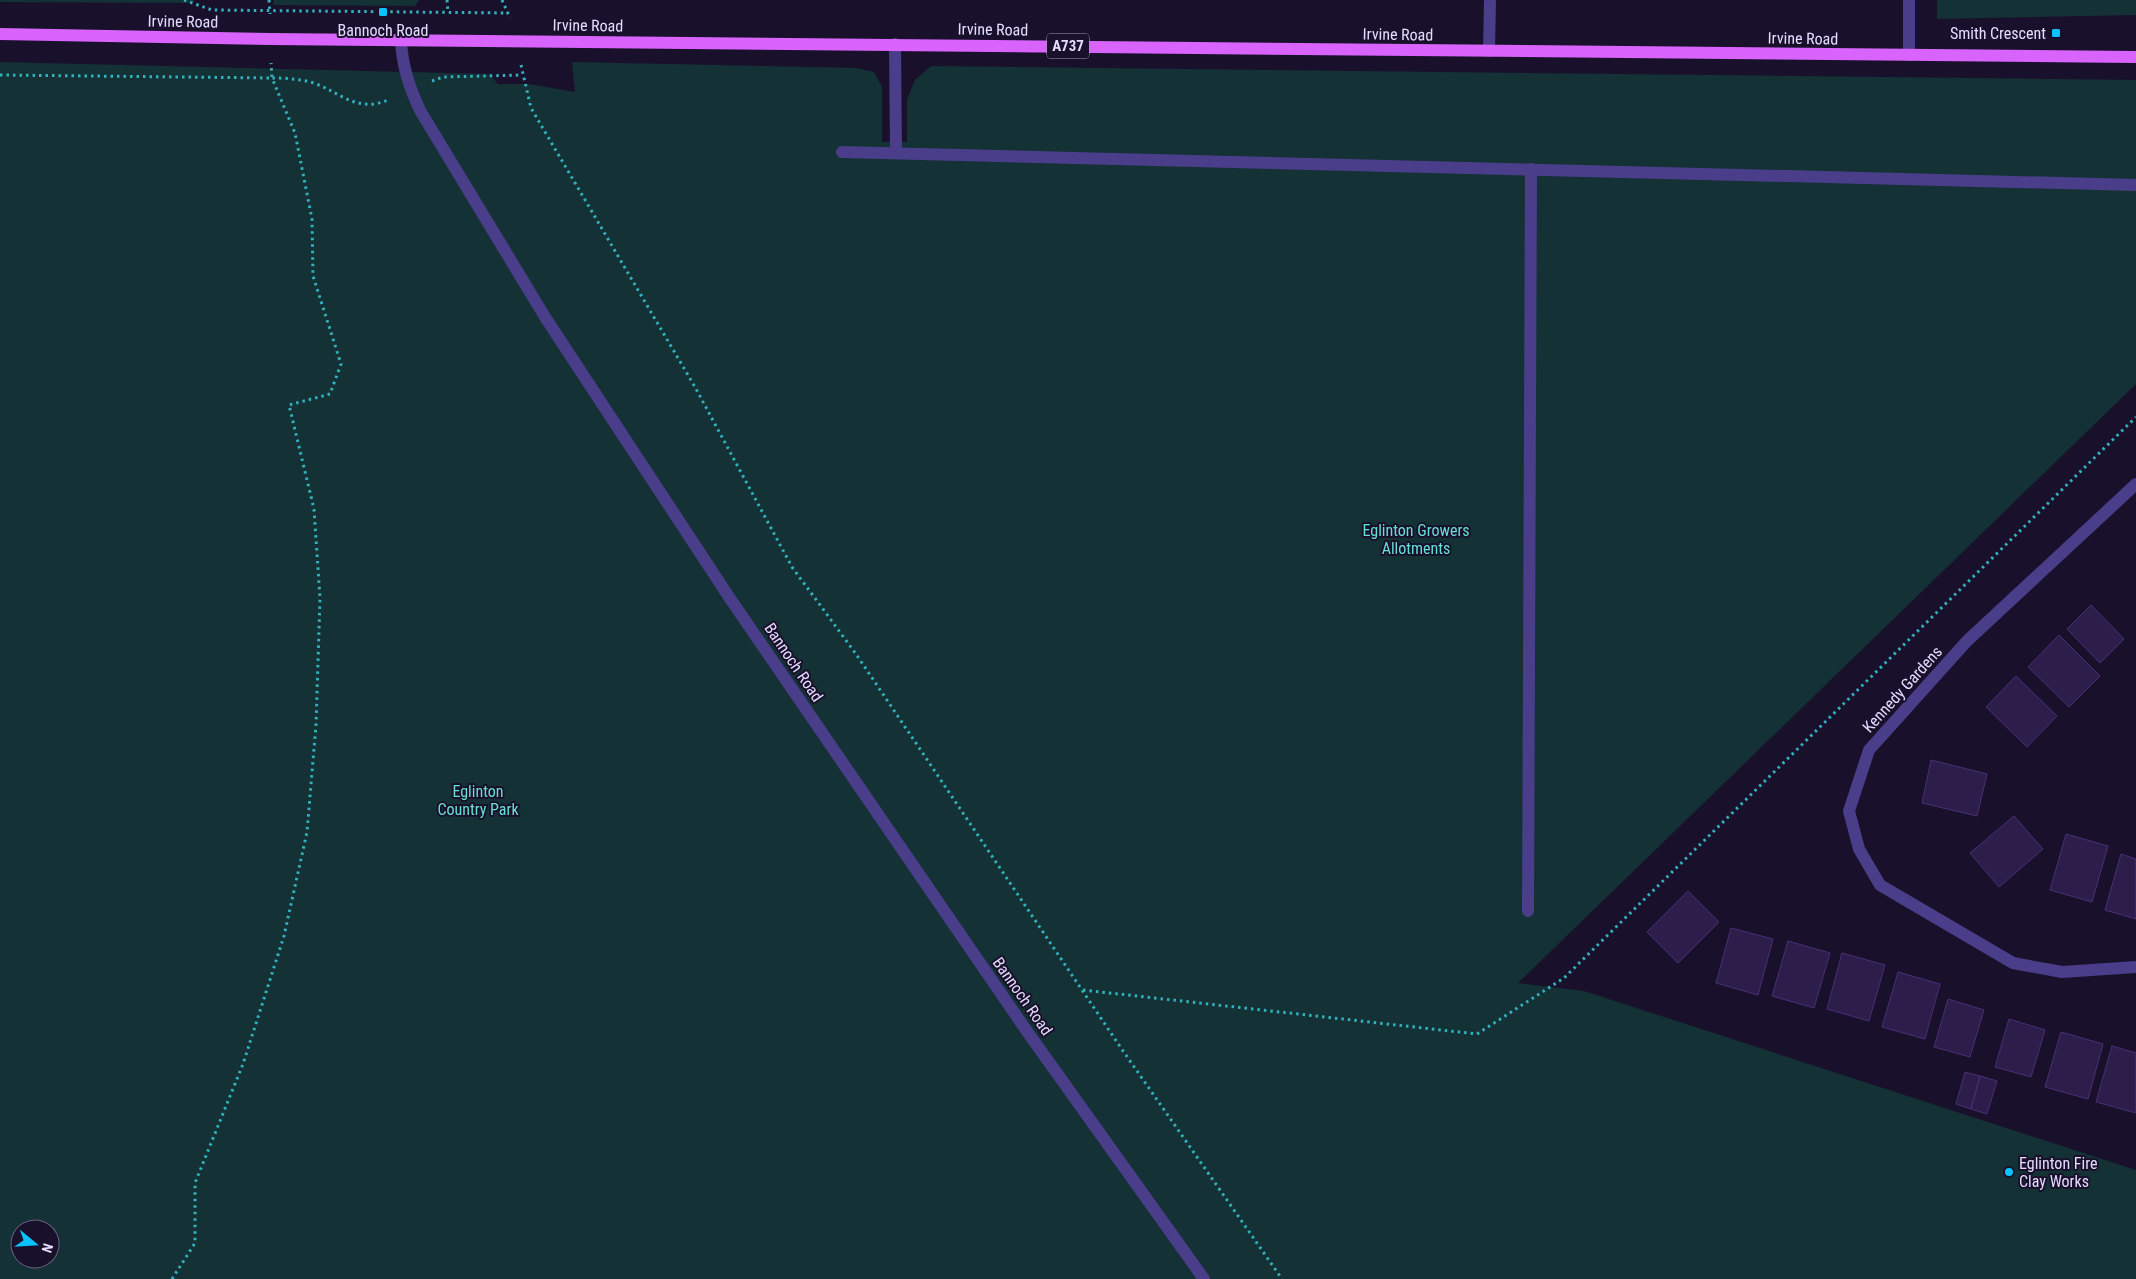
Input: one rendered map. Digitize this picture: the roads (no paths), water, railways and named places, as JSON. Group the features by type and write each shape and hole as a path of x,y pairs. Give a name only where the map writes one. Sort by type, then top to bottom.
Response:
{"main road":[{"name":"Irvine Road","path":"0,34 270,39 2136,57"}],"street":[{"path":"1489,51 1490,0"},
{"path":"1909,0 1910,55"},
{"name":"Bannoch Road","path":"401,40 402,60 410,89 421,112 545,318 762,646 1026,1030 1204,1279"},
{"path":"895,44 896,153"},
{"path":"842,152 2136,185"},
{"path":"1528,911 1531,169"},
{"name":"Kennedy Gardens","path":"2136,484 1966,641 1869,750 1850,811 1859,849 1880,884 2014,963 2062,972 2136,967"}],"place":[{"name":"Bannoch Road","path":"383,12"},
{"name":"Smith Crescent","path":"2056,33"},
{"name":"Eglinton Fire Clay Works","path":"2009,1172"}],"park label":[{"name":"Eglinton Growers Allotments","path":"1416,539"},
{"name":"Eglinton Country Park","path":"478,800"}]}
